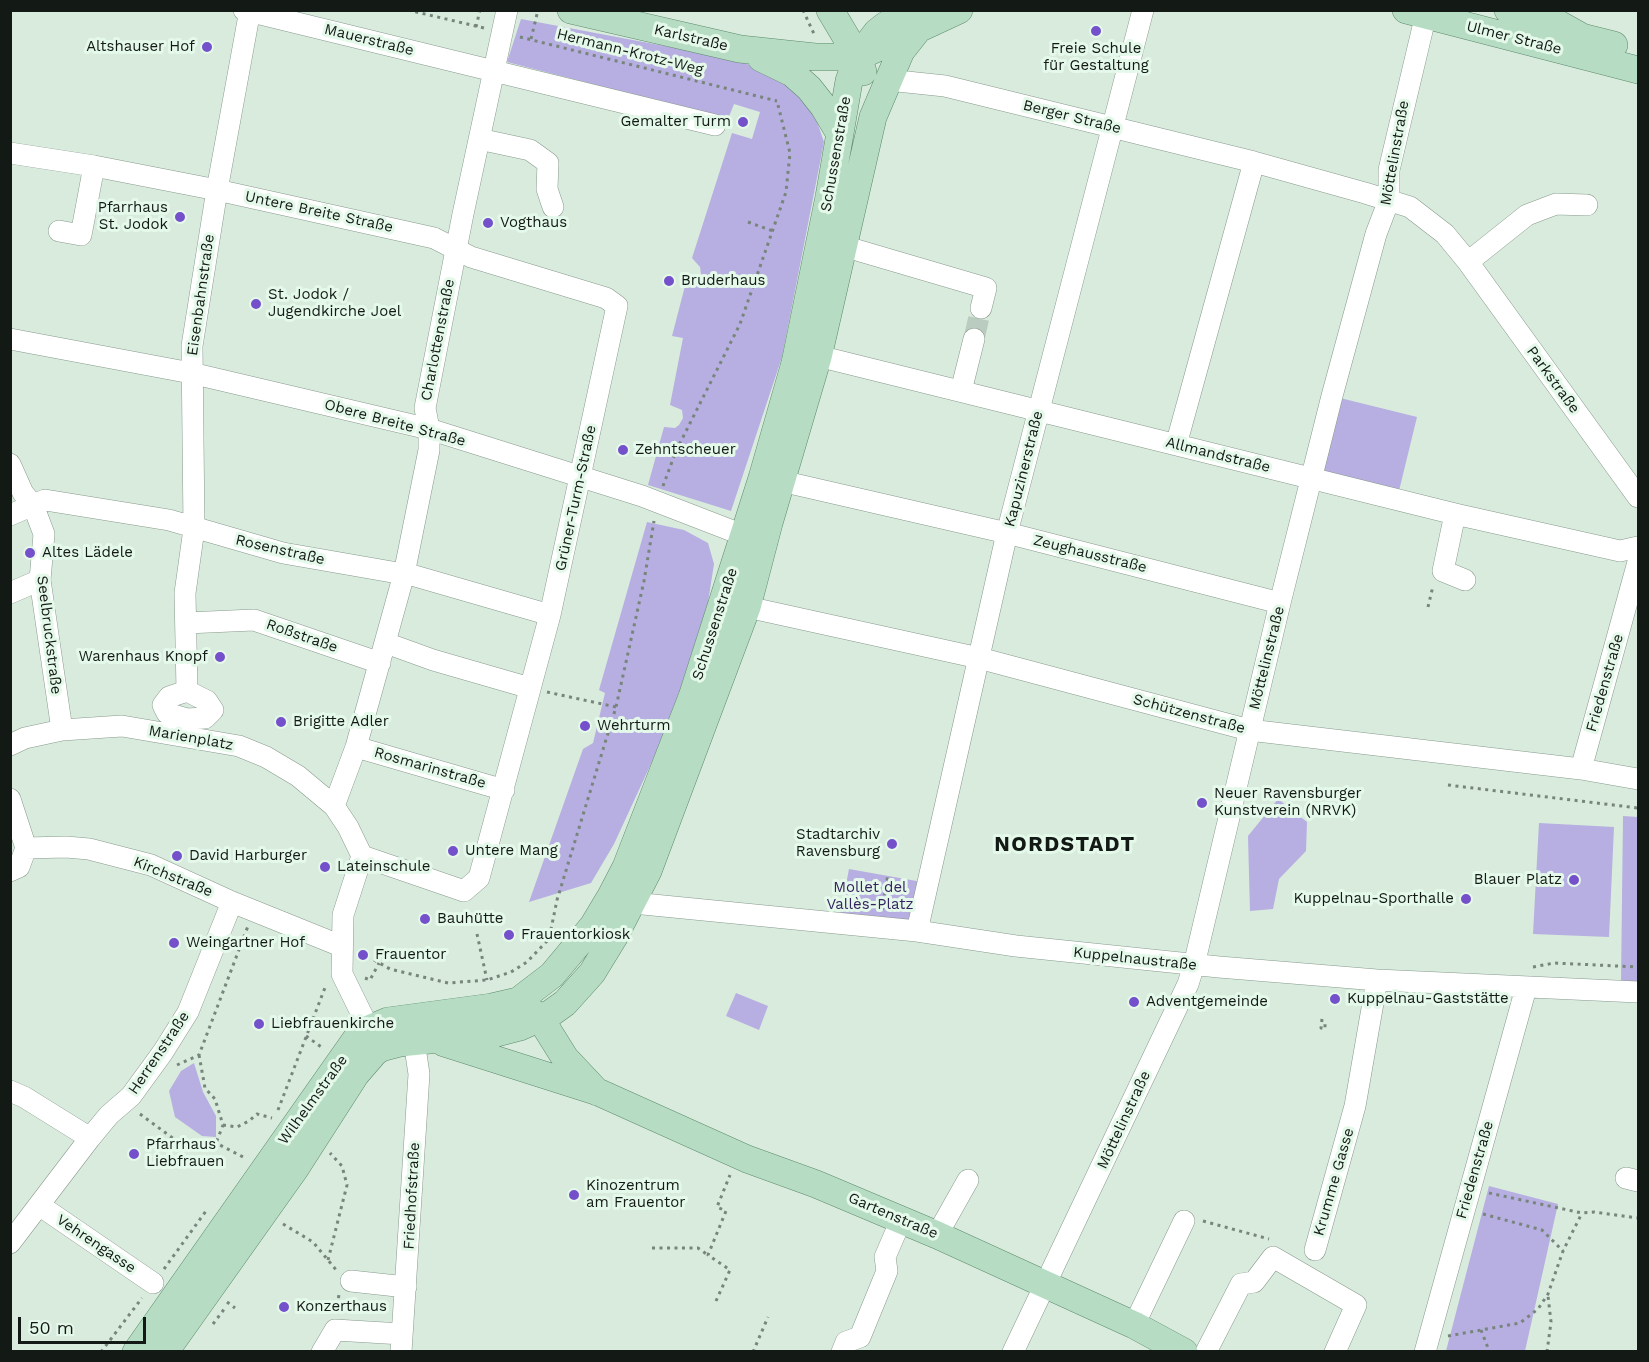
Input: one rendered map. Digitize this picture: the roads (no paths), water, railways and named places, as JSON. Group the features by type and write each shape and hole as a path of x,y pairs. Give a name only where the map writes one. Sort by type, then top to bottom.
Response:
{"main road":[{"name":"Karlstraße","path":"571,10 740,49 815,57 858,57"},
{"name":"Schussenstraße","path":"830,10 858,57 866,80 873,117"},
{"path":"858,57 919,19 959,10"},
{"name":"Ulmer Straße","path":"1508,10 1557,23 1582,37 1597,50"},
{"name":"Ulmer Straße","path":"1420,12 1632,59"},
{"name":"Schussenstraße","path":"526,1015 552,975 576,948 599,916 626,867 692,697 762,478 808,354 843,246 873,117 901,51 919,19"},
{"name":"Karlstraße","path":"740,49 792,73 824,106 840,134"},
{"name":"Schussenstraße","path":"375,1038 421,1040 497,1033 526,1015 565,1003 592,973 633,903 754,608 769,523 808,354 847,88 858,57"},
{"name":"Schussenstraße","path":"375,1038 388,1021 492,1007 526,1015"},
{"path":"526,1015 526,1050 541,1075"},
{"name":"Gartenstraße","path":"526,1015 598,1092"},
{"name":"Wilhelmstraße","path":"136,1352 356,1039 375,1038 375,1052 356,1074 295,1169 165,1352"},
{"name":"Gartenstraße","path":"421,1040 458,1046 598,1092 736,1153 937,1234 1134,1325 1184,1352"}],"street":[{"name":"Mauerstraße","path":"244,10 715,125"},
{"name":"Charlottenstraße","path":"334,806 356,747 404,574 429,450 429,429 425,408 455,249 507,10"},
{"name":"Kapuzinerstraße","path":"917,931 1007,533 1143,10"},
{"name":"Eisenbahnstraße","path":"187,727 205,718 213,710 207,701 187,690 185,593 194,529 192,346 217,190 250,11"},
{"name":"Möttelinstraße","path":"1013,1352 1188,984 1194,965 1249,730 1332,396 1376,234 1389,200 1389,170 1420,12"},
{"name":"Berger Straße","path":"888,80 945,86 1254,162 1389,200"},
{"path":"479,139 530,150 548,163 548,189 553,207"},
{"name":"Untere Breite Straße","path":"10,153 94,166 217,190 434,238 471,257 606,298 617,306"},
{"path":"1176,445 1254,162"},
{"path":"59,231 81,235 94,166"},
{"name":"Parkstraße","path":"1389,200 1410,207 1445,234 1468,262 1638,497"},
{"path":"1468,262 1527,215 1556,204 1587,205"},
{"path":"843,246 986,288 981,308"},
{"name":"Grüner-Turm-Straße","path":"362,856 464,891 479,878 550,615 617,306"},
{"name":"Obere Breite Straße","path":"10,339 191,373 429,429 657,502 743,535"},
{"path":"961,391 974,339"},
{"name":"Allmandstraße","path":"808,354 1455,514 1620,552 1638,547"},
{"name":"Seelbruckstraße","path":"10,464 23,493 33,505 44,534 40,580 62,730"},
{"name":"Zeughausstraße","path":"794,484 1007,533 1280,603"},
{"name":"Rosenstraße","path":"10,515 45,500 169,520 283,553 404,574 550,615"},
{"path":"1455,514 1443,571 1465,580"},
{"path":"743,535 769,523"},
{"name":"Friedenstraße","path":"1581,769 1638,562"},
{"path":"10,593 40,580"},
{"name":"Schützenstraße","path":"754,608 979,658 1249,730 1581,769 1638,779"},
{"name":"Roßstraße","path":"186,623 254,620 380,663"},
{"path":"386,643 433,660 531,688"},
{"name":"Marienplatz","path":"10,745 25,738 62,730 122,726 187,727 266,757 297,776 334,806 348,827 362,856"},
{"name":"Rosmarinstraße","path":"356,747 504,790"},
{"path":"10,799 26,848 18,867 10,871"},
{"name":"Kirchstraße","path":"26,848 89,849 151,865 232,902 341,946"},
{"path":"362,856 343,915 342,974 375,1038"},
{"name":"Herrenstraße","path":"10,1243 90,1138 109,1115 131,1096 163,1052 188,1011 232,902"},
{"name":"Kuppelnaustraße","path":"633,903 917,931 1016,946 1194,965 1377,980 1638,992"},
{"name":"Krumme Gasse","path":"1315,1251 1355,1106 1377,980"},
{"name":"Friedenstraße","path":"1427,1346 1470,1188 1518,988"},
{"name":"Friedhofstraße","path":"401,1343 421,1040"},
{"path":"10,1091 24,1097 90,1138"},
{"path":"937,1234 968,1179"},
{"name":"Vehrengasse","path":"39,1205 146,1295"},
{"path":"844,1347 860,1336 887,1271 885,1257 901,1220"},
{"path":"1134,1325 1184,1221"},
{"path":"1206,1352 1241,1284 1254,1282 1273,1257 1356,1305 1335,1352"},
{"path":"345,1278 406,1287"},
{"path":"322,1352 336,1330 401,1343"}],"tunnel":[{"path":"974,339 981,308"}],"place":[{"name":"Freie Schule für Gestaltung","path":"1096,31"},
{"name":"Altshauser Hof","path":"207,47"},
{"name":"Gemalter Turm","path":"743,122"},
{"name":"Pfarrhaus St. Jodok","path":"180,217"},
{"name":"Vogthaus","path":"488,223"},
{"name":"Bruderhaus","path":"669,281"},
{"name":"St. Jodok / Jugendkirche Joel","path":"256,304"},
{"name":"Zehntscheuer","path":"623,450"},
{"name":"Altes Lädele","path":"30,553"},
{"name":"Warenhaus Knopf","path":"220,657"},
{"name":"Brigitte Adler","path":"281,722"},
{"name":"Wehrturm","path":"585,726"},
{"name":"Neuer Ravensburger Kunstverein (NRVK)","path":"1202,803"},
{"name":"Stadtarchiv Ravensburg","path":"892,844"},
{"name":"Untere Mang","path":"453,851"},
{"name":"David Harburger","path":"177,856"},
{"name":"Lateinschule","path":"325,867"},
{"name":"Blauer Platz","path":"1574,880"},
{"name":"Kuppelnau-Sporthalle","path":"1466,899"},
{"name":"Bauhütte","path":"425,919"},
{"name":"Frauentorkiosk","path":"509,935"},
{"name":"Weingartner Hof","path":"174,943"},
{"name":"Frauentor","path":"363,955"},
{"name":"Kuppelnau-Gaststätte","path":"1335,999"},
{"name":"Adventgemeinde","path":"1134,1002"},
{"name":"Liebfrauenkirche","path":"259,1024"},
{"name":"Pfarrhaus Liebfrauen","path":"134,1154"},
{"name":"Kinozentrum am Frauentor","path":"574,1195"},
{"name":"Konzerthaus","path":"284,1307"}],"district":[{"name":"NORDSTADT","path":"1065,845"}],"park label":[{"name":"Mollet del Vallès-Platz","path":"870,896"}]}
